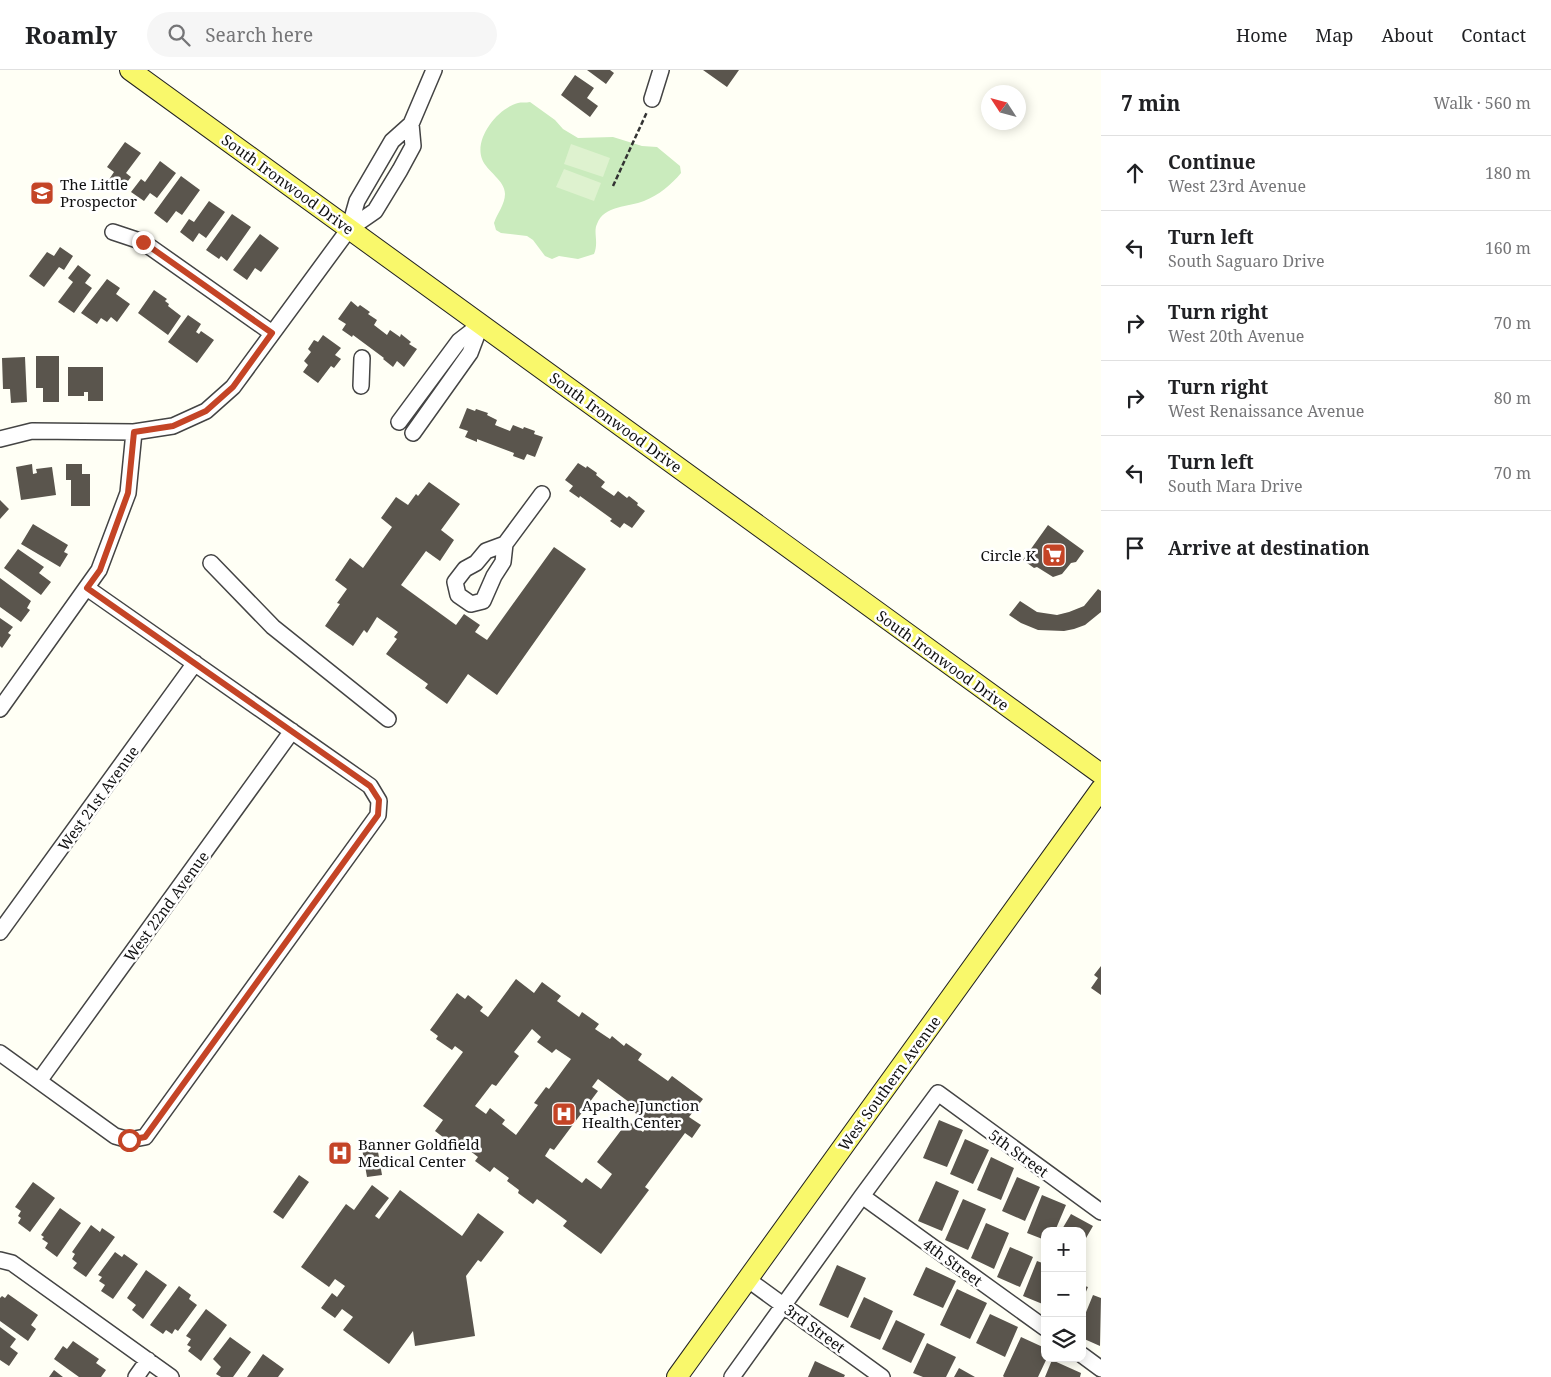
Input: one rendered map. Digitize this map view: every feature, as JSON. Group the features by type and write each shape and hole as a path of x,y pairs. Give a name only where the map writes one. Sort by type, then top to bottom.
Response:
{"main road":[{"name":"South Ironwood Drive","path":"130,70 1101,774"},
{"name":"West Southern Avenue","path":"677,1377 1101,789"}],"street":[{"path":"349,229 360,195 392,141 410,124 434,70"},
{"path":"652,98 661,70"},
{"path":"0,439 32,431 134,432 173,426 206,411 233,387 349,229 374,211 413,146 410,124"},
{"path":"113,232 143,242 272,333"},
{"path":"399,422 459,341 481,324"},
{"path":"413,433 470,353 481,324"},
{"path":"361,386 362,358"},
{"path":"0,709 100,570 128,493 134,432"},
{"path":"505,544 542,494"},
{"path":"212,564 273,627 388,719"},
{"path":"0,1053 115,1136 129,1140 145,1137 378,815 379,800 370,786 87,588"},
{"name":"West 21st Avenue","path":"0,932 195,663"},
{"name":"West 22nd Avenue","path":"39,1081 292,731"},
{"name":"5th Street","path":"862,1196 938,1094 1101,1212"},
{"path":"732,1377 862,1196"},
{"name":"4th Street","path":"862,1196 1041,1325"},
{"path":"0,1260 12,1263 172,1377"},
{"name":"3rd Street","path":"748,1278 882,1377"},
{"path":"1086,1358 1101,1369"},
{"path":"136,1377 148,1360"}],"path":[{"path":"614,186 630,147 638,135 652,98"}],"green space":[{"path":"530,102 555,120 563,129 578,138 613,137 642,146 657,147 680,166 681,173 655,196 605,213 600,218 596,227 594,254 578,259 559,256 552,259 545,256 533,240 527,236 501,233 496,230 494,223 504,201 504,189 499,180 484,164 480,151 485,133 496,117 510,106"},
{"path":"571,144 610,158 603,177 564,164"},
{"path":"564,169 601,183 594,201 556,187"}],"building":[{"path":"587,70 610,70 614,73 606,84"},
{"path":"703,70 739,70 727,87"},
{"path":"575,75 594,88 587,98 598,106 590,117 561,95"},
{"path":"125,142 141,153 126,173 131,177 121,190 108,181 114,172 107,167"},
{"path":"160,161 176,173 157,198 150,193 144,201 131,192 141,179 145,182"},
{"path":"181,176 200,190 182,215 176,211 167,223 154,213"},
{"path":"209,201 225,212 206,238 199,233 193,242 180,232 189,219 194,222"},
{"path":"232,214 251,227 227,261 221,256 219,259 206,250"},
{"path":"260,234 279,248 261,272 255,268 247,280 233,270"},
{"path":"60,247 73,256 64,270 59,267 44,287 29,276 47,252 54,256"},
{"path":"78,265 91,275 85,283 92,288 74,313 58,302 73,282 68,278"},
{"path":"107,279 120,288 116,294 130,304 117,322 111,317 107,322 101,318 97,324 81,313"},
{"path":"154,290 167,299 165,301 169,304 168,306 181,316 168,335 138,313"},
{"path":"351,301 358,307 360,305 370,312 368,314 377,320 374,325 387,335 390,330 400,337 401,334 411,342 409,344 417,349 404,367 397,361 393,367 353,335 352,337 342,330 346,324 338,319"},
{"path":"188,315 201,324 196,332 199,334 201,331 214,340 197,363 168,342"},
{"path":"323,335 341,348 335,355 341,359 334,368 331,366 318,383 303,372 308,365 304,361 311,352 308,349 314,340 318,342"},
{"path":"36,356 59,356 59,402 43,402 43,388 36,388"},
{"path":"25,357 27,402 11,403 10,389 3,389 2,358"},
{"path":"68,367 103,367 103,401 88,401 88,392 84,392 84,396 68,396"},
{"path":"467,408 488,413 487,415 497,420 495,425 510,431 513,425 535,431 534,434 543,437 535,457 527,454 524,460 513,456 514,453 477,439 477,442 465,437 468,431 459,428"},
{"path":"578,463 586,468 587,466 597,473 596,475 605,482 601,487 614,496 618,491 627,498 629,496 645,511 632,528 624,523 620,528 610,521 612,519 580,496 579,498 569,491 573,486 565,480"},
{"path":"32,464 33,474 37,473 36,469 52,467 56,495 21,500 16,467"},
{"path":"66,464 82,464 82,474 90,474 90,506 71,506 71,480 66,480"},
{"path":"429,482 460,504 441,530 454,540 440,561 426,551 401,585 456,625 464,614 480,625 475,632 487,640 554,547 586,569 497,695 468,674 447,704 425,688 428,684 386,654 397,639 394,637 398,632 377,617 367,633 364,630 353,646 325,626 340,604 337,603 347,589 335,580 350,558 363,568 392,527 381,518 396,497 408,505 416,494 418,496"},
{"path":"0,500 9,509 0,519"},
{"path":"33,524 68,545 64,552 68,554 60,567 21,544"},
{"name":"Circle K","path":"1048,525 1084,551 1076,562 1071,563 1062,574 1053,577 1037,567 1034,568 1023,560"},
{"path":"18,549 44,567 39,573 51,582 41,595 4,568"},
{"path":"0,578 31,601 27,608 30,610 21,622 0,607"},
{"name":"Circle K","path":"1098,589 1101,591 1101,612 1085,625 1074,629 1064,631 1038,630 1021,623 1009,615 1020,601 1037,612 1057,615 1069,612 1084,606"},
{"path":"0,618 13,627 8,633 11,635 2,648 0,646"},
{"path":"1101,966 1101,995 1091,988 1098,978 1094,975"},
{"path":"516,979 534,993 542,982 561,996 557,1001 579,1017 582,1012 599,1024 595,1029 610,1039 612,1036 624,1046 626,1043 642,1054 638,1060 668,1081 672,1076 703,1099 689,1117 701,1125 692,1138 685,1133 645,1187 649,1190 601,1254 563,1226 567,1221 537,1199 533,1204 518,1193 519,1190 507,1181 509,1178 494,1167 490,1172 475,1161 478,1157 456,1140 452,1144 435,1131 443,1120 423,1106 463,1052 455,1046 452,1050 436,1039 438,1036 430,1030 457,993 465,999 468,995 483,1007 480,1011 488,1017","holes":["532,1029 541,1037 537,1042 552,1053 556,1049 571,1059 549,1089 546,1087 534,1103 538,1105 516,1135 502,1124 505,1120 490,1108 486,1114 475,1106 492,1084 496,1086 519,1056 514,1052","598,1079 637,1108 634,1112 649,1124 643,1132 628,1121 597,1162 612,1174 601,1189 586,1178 582,1183 545,1156 550,1148 554,1150 598,1091 592,1087"]},
{"path":"939,1120 963,1130 947,1167 923,1158"},
{"path":"965,1139 989,1150 973,1184 950,1174"},
{"path":"376,1140 382,1175 367,1177 361,1143"},
{"path":"991,1157 1014,1168 1001,1200 977,1190"},
{"path":"299,1175 309,1182 283,1219 273,1212"},
{"path":"1017,1177 1040,1187 1025,1221 1002,1211"},
{"path":"936,1181 959,1191 942,1231 918,1221"},
{"path":"33,1182 55,1198 30,1232 18,1223 21,1218 18,1216 21,1211 15,1207"},
{"path":"372,1185 389,1198 375,1216 379,1219 400,1190 462,1236 478,1213 504,1232 481,1262 478,1260 466,1276 475,1336 415,1346 413,1331 389,1364 343,1330 353,1317 342,1309 335,1318 321,1308 332,1293 337,1297 345,1286 335,1279 329,1287 301,1267 346,1204 354,1210"},
{"path":"1042,1195 1066,1205 1057,1227 1041,1227 1041,1238 1027,1233"},
{"path":"963,1199 986,1209 968,1250 945,1240"},
{"path":"60,1208 81,1223 57,1257 45,1248 48,1243 42,1239 44,1237 41,1235"},
{"path":"1071,1214 1093,1226 1086,1238 1086,1227 1063,1227"},
{"path":"986,1223 1009,1233 994,1269 971,1258"},
{"path":"91,1225 100,1232 102,1228 115,1237 86,1277 73,1268 77,1263 72,1259 75,1254 72,1252"},
{"path":"1010,1247 1033,1257 1020,1287 997,1277"},
{"path":"115,1252 122,1257 124,1254 138,1264 113,1299 101,1291 105,1285 99,1281 102,1277 98,1275"},
{"path":"1037,1261 1041,1262 1041,1303 1023,1296"},
{"path":"837,1265 866,1278 848,1318 819,1305"},
{"path":"926,1267 956,1281 943,1308 913,1295"},
{"path":"146,1270 167,1285 143,1319 132,1310 136,1305 127,1298"},
{"path":"179,1286 191,1295 189,1299 197,1305 178,1331 175,1329 172,1334 166,1330 163,1334 150,1325"},
{"path":"957,1289 987,1303 970,1339 940,1325"},
{"path":"8,1294 38,1315 31,1325 36,1329 28,1341 0,1321 0,1298 2,1296 5,1298"},
{"path":"1093,1295 1101,1298 1100,1346 1086,1340 1086,1312"},
{"path":"864,1297 893,1311 880,1340 850,1327"},
{"path":"206,1309 227,1325 201,1361 188,1351 191,1347 187,1345 191,1339 186,1336"},
{"path":"990,1314 1018,1327 1005,1357 976,1343"},
{"path":"896,1320 925,1334 911,1363 882,1349"},
{"path":"0,1327 16,1339 10,1347 18,1353 9,1366 0,1360"},
{"path":"230,1337 251,1352 233,1377 221,1377 216,1374 221,1367 213,1359"},
{"path":"1021,1337 1041,1346 1041,1362 1045,1362 1038,1377 1003,1376"},
{"path":"73,1341 99,1359 96,1363 106,1370 101,1377 79,1377 54,1359 63,1346 67,1349"},
{"path":"927,1343 956,1357 946,1377 923,1377 913,1373"},
{"path":"263,1354 284,1369 278,1377 247,1377"},
{"path":"815,1361 845,1375 844,1377 808,1377"},
{"path":"1051,1362 1056,1362 1081,1373 1080,1377 1045,1377"},
{"path":"959,1368 975,1377 954,1377"},
{"path":"54,1370 63,1377 49,1377"}],"place":[{"name":"The Little Prospector","path":"42,193"},
{"name":"Circle K","path":"1054,555"},
{"name":"Apache Junction Health Center","path":"564,1114"},
{"name":"Banner Goldfield Medical Center","path":"340,1153"}],"route":[{"path":"129,1140 145,1137 378,815 379,800 370,786 87,588 100,570 128,493 134,432 173,426 206,411 233,387 272,333 143,242"}]}
